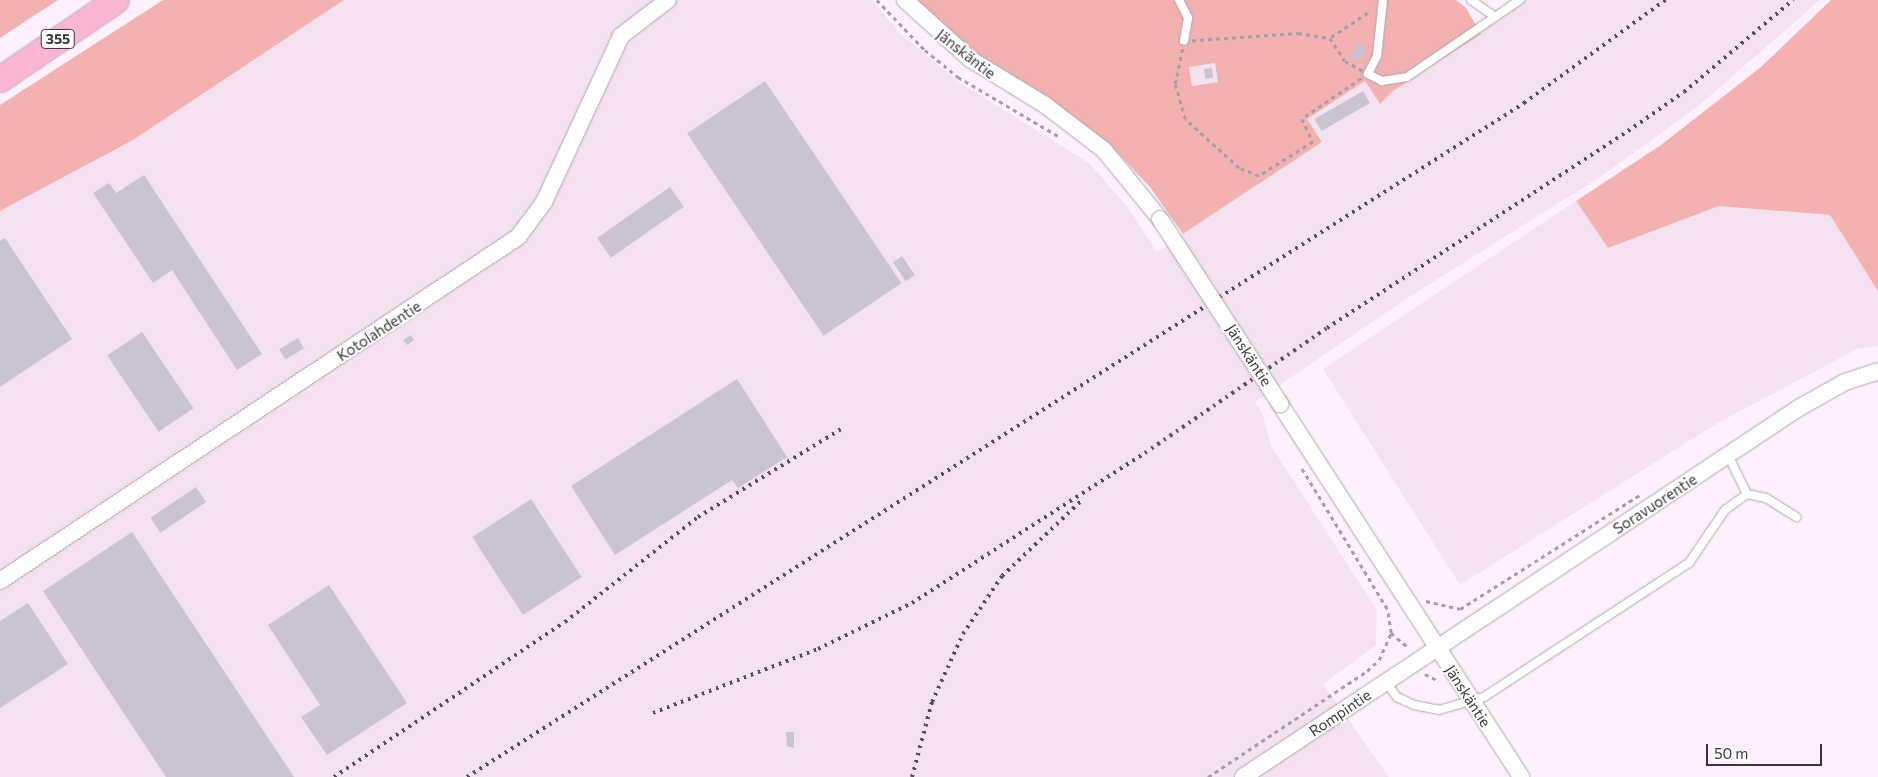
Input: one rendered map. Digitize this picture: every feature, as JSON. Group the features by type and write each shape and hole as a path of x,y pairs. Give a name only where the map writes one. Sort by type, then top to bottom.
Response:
{"main road":[{"name":"355","path":"0,79 116,0"}],"street":[{"name":"Kotolahdentie","path":"0,581 518,237 544,202 621,36 668,0"},
{"name":"Jänskäntie","path":"905,0 970,59 1045,105 1104,150 1160,219 1521,777"},
{"name":"Soravuorentie","path":"1437,648 1728,455 1845,382 1878,371"},
{"name":"Rompintie","path":"1243,777 1437,648"}],"lane":[{"path":"1178,0 1188,18 1184,41"},
{"path":"1383,0 1377,56 1368,74 1382,81 1408,76 1520,0"},
{"path":"1471,0 1494,17"},
{"path":"1728,455 1747,494"},
{"path":"1386,682 1397,697 1414,705 1439,710 1484,697 1689,562 1725,510 1747,494 1766,498 1796,517"}],"path":[{"path":"877,0 925,50 958,77 1061,138"},
{"path":"1330,38 1345,61 1368,74 1302,119 1312,142 1259,176 1239,168 1185,118 1175,84 1184,41 1298,33 1330,38 1383,0"},
{"path":"1208,777 1367,671 1379,660 1391,633 1387,609 1300,467"},
{"path":"1411,608 1429,600 1460,609 1636,494 1668,494"},
{"path":"1391,633 1404,642 1428,678 1439,682 1453,673"}],"shaded area":[{"path":"0,0 58,0 0,38"},
{"path":"163,0 344,0 133,140 0,211 0,105"},
{"path":"344,0 872,0 899,32 956,80 1089,163 1126,205 1157,252 1321,142 1306,119 1365,81 1380,104 1393,91 1526,0 1820,0 1697,107 1600,177 1406,299 1255,402 1263,415 1271,446 1377,610 1376,645 1323,684 1389,777 0,777 0,211 133,140"},
{"path":"916,0 1456,0 1466,8 1481,34 1393,91 1380,104 1365,81 1307,119 1322,142 1183,234 1150,187 1109,144 1050,98 979,55","holes":["1215,63 1218,82 1192,86 1189,67"]},
{"path":"1831,0 1878,0 1878,291 1830,215 1719,206 1608,248 1576,201 1661,145 1761,67"},
{"path":"1215,63 1218,82 1192,86 1189,67"},
{"path":"1576,201 1608,248 1719,206 1830,215 1878,291 1878,346 1857,349 1716,424 1460,585 1323,369"}],"building":[{"path":"1358,43 1367,48 1359,62 1350,57"},
{"path":"1212,68 1213,78 1205,79 1204,69"},
{"path":"765,81 901,283 824,336 687,134"},
{"path":"1363,91 1370,103 1322,131 1315,119"},
{"path":"144,175 262,354 237,370 172,270 153,283 93,193 109,183 116,193"},
{"path":"670,187 684,207 611,258 597,238"},
{"path":"5,238 72,339 0,387 0,241"},
{"path":"902,256 915,275 906,281 893,262"},
{"path":"142,332 193,408 159,432 107,355"},
{"path":"411,335 414,340 407,345 403,340"},
{"path":"298,338 304,348 285,360 279,349"},
{"path":"737,379 787,457 738,488 732,480 615,555 571,486"},
{"path":"196,487 206,502 160,533 150,518"},
{"path":"531,499 582,577 523,615 472,537"},
{"path":"132,532 294,777 166,777 43,591"},
{"path":"329,585 407,703 327,755 301,717 320,705 268,625"},
{"path":"28,603 68,664 0,708 0,621"},
{"path":"786,732 794,732 794,748 787,746"}],"railway":[{"path":"467,777 1524,103 1665,0"},
{"path":"653,713 818,649 912,603 1145,453 1327,328 1628,131 1684,92 1793,0"},
{"path":"334,777 565,622 698,517 841,429"},
{"path":"912,777 932,702 963,634 1002,576 1081,501"}]}
